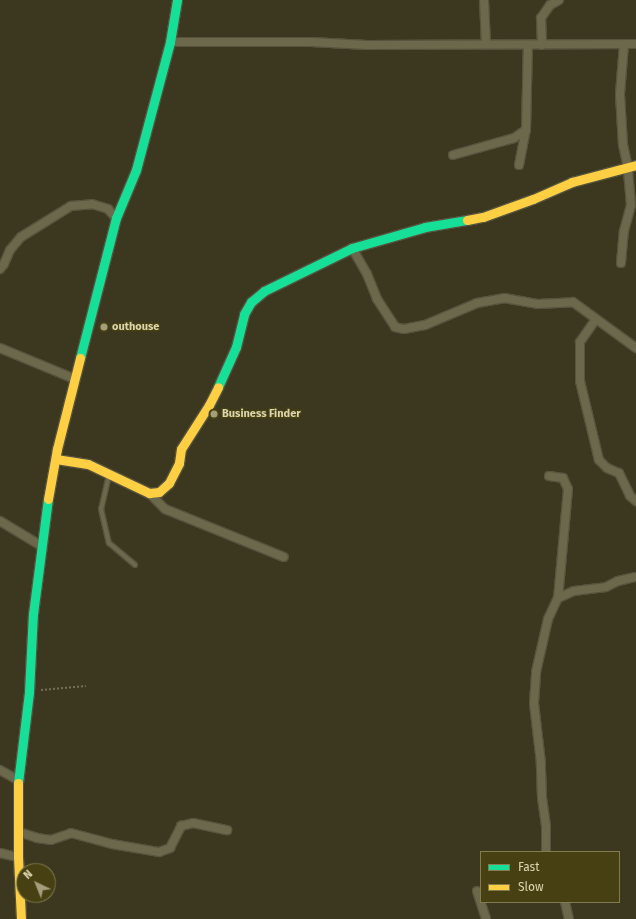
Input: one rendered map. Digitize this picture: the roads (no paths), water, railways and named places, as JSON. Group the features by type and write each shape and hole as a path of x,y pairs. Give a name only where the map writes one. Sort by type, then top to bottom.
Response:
{"street":[{"path":"21,919 18,857 18,780 29,692 33,614 40,545 56,459 75,379 116,218 136,170 170,42 177,0"},
{"path":"484,0 486,44"},
{"path":"542,45 541,18 550,5 559,0"},
{"path":"170,42 528,45 636,44"},
{"path":"621,263 624,231 631,205 632,166 623,145 620,94 624,44"},
{"path":"519,165 526,130 528,45"},
{"path":"453,155 514,138 526,130"},
{"path":"149,493 159,492 169,483 179,463 182,449 209,406 236,347 244,314 251,302 264,291 352,248 425,227 483,217 533,199 572,182 632,166"},
{"path":"0,269 4,264 10,250 21,236 71,206 92,204 108,209 116,218"},
{"path":"352,248 367,274 377,299 395,327 404,329 425,325 477,303 504,298 538,304 573,302 636,348"},
{"path":"596,319 580,342 580,381 599,460 607,468 620,473 630,496 636,501"},
{"path":"0,348 75,379"},
{"path":"56,459 88,464 110,472 132,486 149,493 165,509 284,557"},
{"path":"546,851 546,826 542,798 541,763 534,703 536,672 548,619 558,598 568,489 563,478 549,476"},
{"path":"0,521 40,545"},
{"path":"558,598 574,591 606,587 618,581 636,577"},
{"path":"0,770 18,780"},
{"path":"19,832 37,838 50,840 71,833 112,844 159,852 170,848 181,826 194,823 227,830"},
{"path":"0,853 18,857"},
{"path":"477,892 480,901"},
{"path":"481,903 486,919"},
{"path":"565,903 569,919"}],"lane":[{"path":"110,472 101,509 104,525 109,543 134,565"}],"place":[{"name":"outhouse","path":"104,327"},
{"name":"Business Finder","path":"214,414"}]}
